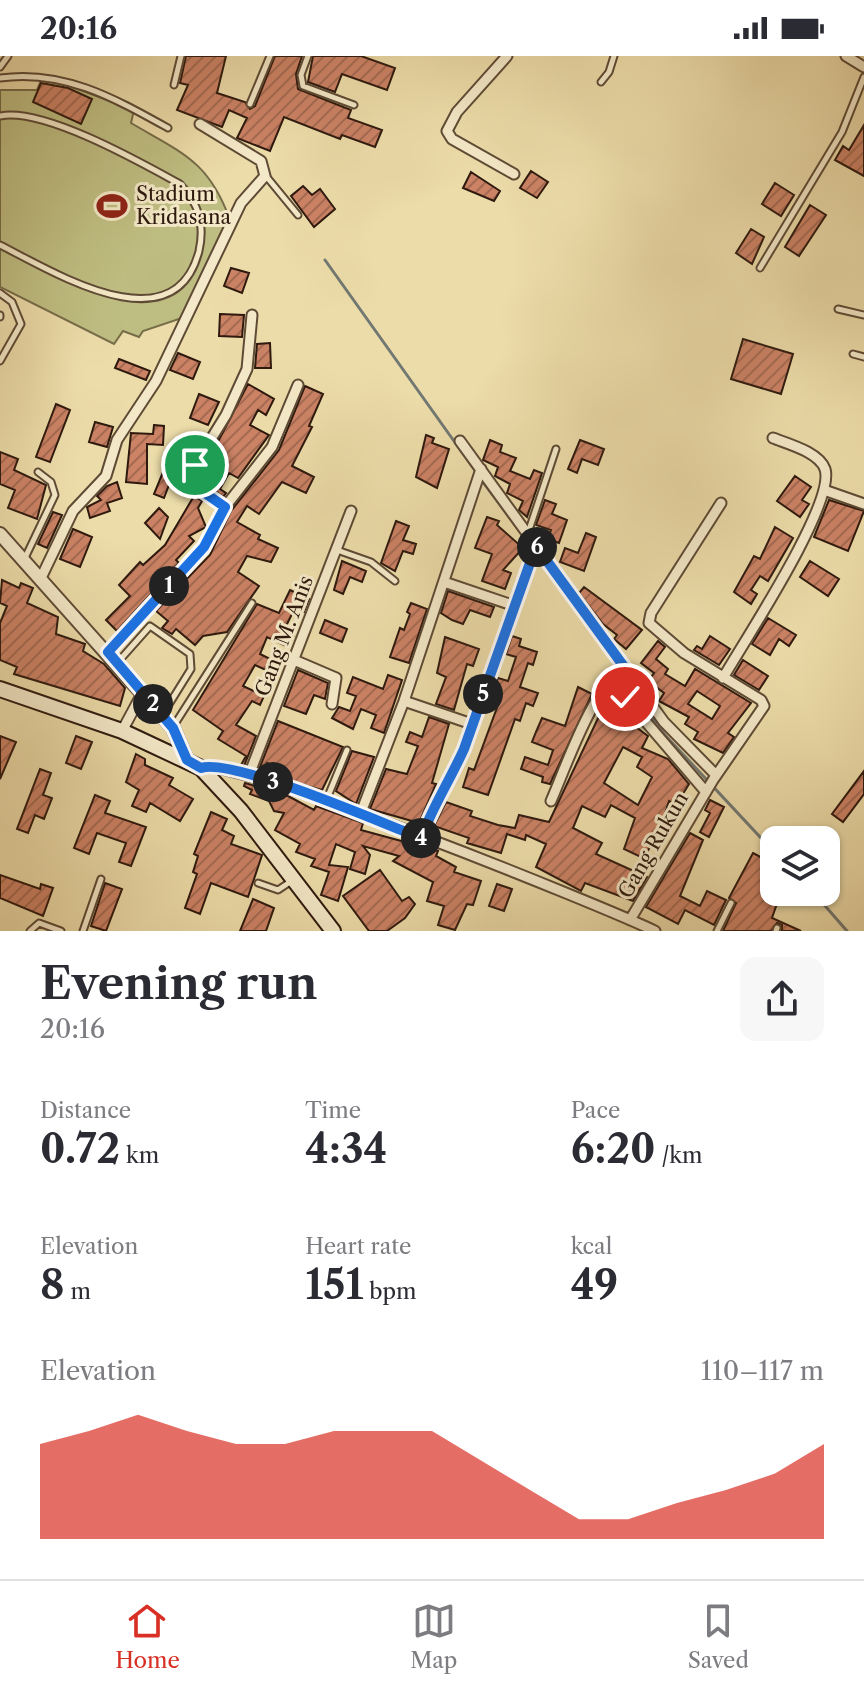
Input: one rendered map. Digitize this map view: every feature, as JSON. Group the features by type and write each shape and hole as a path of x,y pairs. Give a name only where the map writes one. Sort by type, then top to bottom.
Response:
{"main road":[{"path":"0,689 122,731 201,768 241,811 326,927"}],"street":[{"path":"507,56 457,112 447,131 452,139 514,174"},
{"path":"846,56 864,67"},
{"path":"41,578 73,511 106,476 117,440 156,381 241,203 265,176 261,161 200,124"},
{"path":"225,507 195,488 191,473 243,378 252,315"},
{"path":"108,652 204,547 225,507 267,457 298,385"},
{"path":"721,503 649,620 652,627 684,653 723,678 794,558 824,490 825,470 818,460 773,438"},
{"path":"460,441 478,474 528,534 534,550 618,673 710,784"},
{"path":"360,815 404,701 478,474"},
{"path":"824,490 864,504"},
{"name":"Gang M. Anis","path":"249,775 351,511"},
{"path":"0,534 173,728 187,760"},
{"path":"421,838 434,803 450,780 472,724 534,550"},
{"path":"444,582 512,605"},
{"path":"294,660 336,678 332,704"},
{"path":"618,673 686,749 710,784"},
{"path":"551,801 618,673"},
{"name":"Gang Rukun","path":"630,920 710,784 764,706 761,700 723,678"},
{"path":"122,731 143,692"},
{"path":"404,701 472,724"},
{"path":"201,768 212,765 249,775 325,802 548,884 655,931"}],"lane":[{"path":"0,67 8,56"},
{"path":"174,85 181,56"},
{"path":"250,104 270,56"},
{"path":"308,56 301,75 303,86 354,105"},
{"path":"601,82 609,72 614,56"},
{"path":"0,78 36,74 72,82 117,99 168,128"},
{"path":"760,268 842,132 864,77"},
{"path":"0,116 21,114 49,121 180,184 194,202 203,234 192,270 184,280 165,293 142,299 105,294 0,245"},
{"path":"265,176 298,215"},
{"path":"0,293 12,302 21,324 0,361"},
{"path":"838,309 864,315"},
{"path":"853,354 864,357"},
{"path":"528,534 556,449"},
{"path":"24,560 55,495 51,482 38,472"},
{"path":"336,550 374,564 395,581"},
{"path":"173,728 252,603"},
{"path":"117,663 150,626 190,654 191,669 162,715"},
{"path":"325,802 347,750"},
{"path":"83,931 101,879"},
{"path":"258,883 278,890 294,880"},
{"path":"717,931 731,903"},
{"path":"30,931 39,923 61,931"}],"shaded area":[{"name":"Stadium Kridasana","path":"43,76 134,110 131,123 179,151 213,184 230,220 182,318 143,331 139,337 123,331 114,344 0,287 0,90 37,90"}],"building":[{"path":"186,56 226,56 217,93 245,102 250,109 255,106 275,56 302,56 296,74 298,89 351,110 348,118 382,130 375,147 342,135 340,139 284,117 270,151 237,138 247,118 229,110 222,127 177,110 188,85 180,83"},
{"path":"313,56 361,56 395,68 387,90 342,74 335,92 308,82"},
{"path":"41,83 68,88 92,99 81,124 33,102"},
{"path":"864,125 864,176 835,160 843,146 849,150"},
{"path":"531,171 548,182 537,198 520,188"},
{"path":"471,172 500,191 494,201 463,188"},
{"path":"775,183 794,195 781,216 762,204"},
{"path":"303,186 312,195 320,189 335,209 314,227 291,196"},
{"path":"810,205 826,215 799,256 785,247"},
{"path":"751,229 764,237 752,264 736,253"},
{"path":"231,268 249,273 242,293 224,286"},
{"path":"220,314 244,315 242,337 219,336"},
{"path":"743,339 793,354 781,394 731,379"},
{"path":"270,343 271,368 255,368 257,344"},
{"path":"178,353 200,362 193,379 170,370"},
{"path":"119,359 150,371 146,380 115,368"},
{"path":"248,384 274,399 266,415 258,410 250,425 269,435 238,478 229,473 220,489 226,493 223,497 199,478"},
{"path":"305,386 323,394 309,426 312,427 292,466 314,477 306,493 282,482 259,514 247,506 237,522 260,535 258,539 278,548 271,562 247,556 238,572 259,586 227,632 203,636 195,645 176,629 172,634 162,628 168,621 156,611 210,555 231,511 279,450"},
{"path":"199,394 219,402 208,425 190,418"},
{"path":"56,404 70,410 50,462 36,457"},
{"path":"95,422 113,427 107,447 89,442"},
{"path":"154,425 164,426 163,445 147,444 147,484 126,482 131,433 153,434"},
{"path":"426,435 434,438 432,443 449,449 437,488 416,477"},
{"path":"490,440 502,445 500,452 516,458 510,471 530,479 534,470 542,473 527,517 519,510 523,501 507,493 510,484 495,476 498,467 483,460"},
{"path":"580,440 604,449 598,465 582,459 577,473 568,469"},
{"path":"175,443 195,451 179,489 169,485 164,498 154,494"},
{"path":"0,452 18,459 14,470 46,485 37,519 8,508 15,490 0,484"},
{"path":"795,476 811,487 802,500 809,504 800,517 777,501"},
{"path":"117,482 122,498 107,503 110,511 90,518 87,507 101,500 97,496 107,486"},
{"path":"194,496 202,501 198,508 206,527 189,536 194,541 176,560 179,563 117,631 106,620 130,596 119,585 140,562 143,565 165,545"},
{"path":"545,500 556,504 552,514 567,520 559,543 547,539 551,530 536,525"},
{"path":"829,500 864,511 848,551 814,537"},
{"path":"159,508 168,517 160,539 145,523"},
{"path":"53,512 62,515 47,548 38,544"},
{"path":"487,517 499,521 497,525 523,548 503,570 511,573 505,589 482,581 492,554 475,548"},
{"path":"396,521 409,526 403,540 416,544 413,554 403,551 395,571 381,563"},
{"path":"775,527 793,538 768,581 760,576 751,590 757,594 751,604 734,592 754,556 760,559"},
{"path":"73,529 92,537 80,567 60,559"},
{"path":"586,533 596,537 584,571 560,562 565,548 578,553"},
{"path":"342,561 366,571 362,582 350,577 343,594 334,590"},
{"path":"810,561 839,579 828,596 800,577"},
{"path":"2,580 19,588 21,583 33,588 27,603 58,617 56,634 85,644 83,651 104,664 125,688 120,706 14,674 17,667 0,660 0,623 7,606 0,603"},
{"path":"584,587 642,630 626,649 614,639 617,635 603,624 579,593"},
{"path":"290,590 309,599 304,612 295,608 284,630 294,635 288,647 267,637 260,654 282,665 277,675 255,665 243,686 264,696 260,705 252,701 236,725 256,736 244,766 241,765 246,756 218,739 223,731 193,710 257,604 279,613"},
{"path":"448,591 494,607 490,617 470,610 463,624 452,620 441,613"},
{"path":"411,603 427,609 409,663 390,657 400,628 404,630"},
{"path":"768,618 796,635 789,646 779,639 770,655 752,644"},
{"path":"325,620 347,629 342,642 320,633"},
{"path":"512,636 521,639 519,646 537,652 533,665 528,663 520,687 538,693 533,706 526,703 520,721 515,719 488,795 463,787 469,768 474,770 502,694 493,691 498,678 508,681 516,657 506,654"},
{"path":"710,636 730,649 719,665 694,650 697,646 702,649"},
{"path":"445,637 479,649 473,666 467,664 454,710 436,704 446,677 437,673"},
{"path":"658,641 665,647 656,659 668,669 665,674 685,686 695,669 751,703 728,733 734,737 723,753 694,739 698,732 685,724 689,717 659,701 664,693 648,681 654,673 641,663","holes":["697,691 720,706 712,719 688,704"]},
{"path":"743,660 768,676 759,690 734,675"},
{"path":"298,670 328,683 325,699 314,695 306,714 284,706"},
{"path":"388,675 402,680 384,733 371,728 376,715 361,709 353,729 332,718 339,707 350,711 356,696 347,693 353,677 383,689"},
{"path":"578,687 592,694 550,784 542,782 543,777 521,769 525,757 548,765 553,750 532,742 542,718 565,726"},
{"path":"608,697 628,713 624,718 648,736 642,748 668,759 689,784 676,805 669,801 658,835 643,858 624,849 635,818 611,805 605,817 582,806 573,828 602,843 596,854 647,877 633,901 585,883 581,891 536,867 546,844 526,835 525,840 507,834 501,853 467,843 469,838 434,826 446,802 472,811 470,816 498,825 515,828 519,815 549,822","holes":["623,747 642,757 637,767 652,777 638,805 604,783"]},
{"path":"429,717 449,724 432,783 436,784 419,823 370,809 386,769 407,774 418,746 406,742 410,732 422,737"},
{"path":"278,721 343,747 322,790 286,780 289,772 267,763 263,773 258,772"},
{"path":"0,736 16,742 0,779"},
{"path":"76,736 92,742 81,769 66,763"},
{"path":"352,751 374,757 356,804 336,791"},
{"path":"136,754 145,759 145,765 173,778 169,785 193,799 180,821 150,803 146,812 132,806 139,790 126,782"},
{"path":"40,769 51,773 43,795 52,798 44,819 35,815 28,833 17,829"},
{"path":"864,771 864,794 843,822 832,814"},
{"path":"245,783 288,796 314,810 316,806 363,823 361,830 438,851 436,856 456,867 454,872 481,881 473,905 467,904 455,930 438,925 444,906 427,901 433,882 393,861 399,856 363,846 370,855 365,874 350,869 355,852 336,844 329,865 348,867 338,901 321,895 329,872 311,866 315,859 296,852 300,844 275,830 284,813 274,811 269,801 250,794 252,790 244,786"},
{"path":"95,795 110,801 105,813 146,827 131,866 119,862 126,843 97,833 89,854 74,848"},
{"path":"710,800 724,807 709,837 700,832 710,813 705,810"},
{"path":"211,812 227,819 222,830 234,836 231,844 262,855 248,897 211,883 200,914 185,908 197,874 193,872 198,856 194,854"},
{"path":"690,833 703,840 680,896 700,906 707,891 726,900 714,925 685,910 678,924 646,907"},
{"path":"753,853 760,857 760,906 776,906 772,918 801,931 782,931 782,925 777,923 771,931 723,931 736,903 729,898"},
{"path":"380,870 402,901 409,897 415,904 405,918 387,931 369,931 343,896"},
{"path":"0,875 40,889 41,884 53,888 43,916 0,898"},
{"path":"105,883 122,889 106,931 91,926"},
{"path":"497,884 512,889 504,911 489,906"},
{"path":"253,899 274,908 266,931 240,931"}],"waterway":[{"path":"325,260 476,472"},
{"path":"480,478 533,549"},
{"path":"547,568 665,735 760,837"},
{"path":"825,906 847,931"}],"place":[{"name":"Stadium Kridasana","path":"112,206"}],"route":[{"path":"195,465 191,473 192,484 225,507 204,547 108,652 173,728 187,760 201,768 212,765 249,775 421,838 437,797 450,780 464,749 512,605 536,546 625,668 610,680 625,697"}]}
